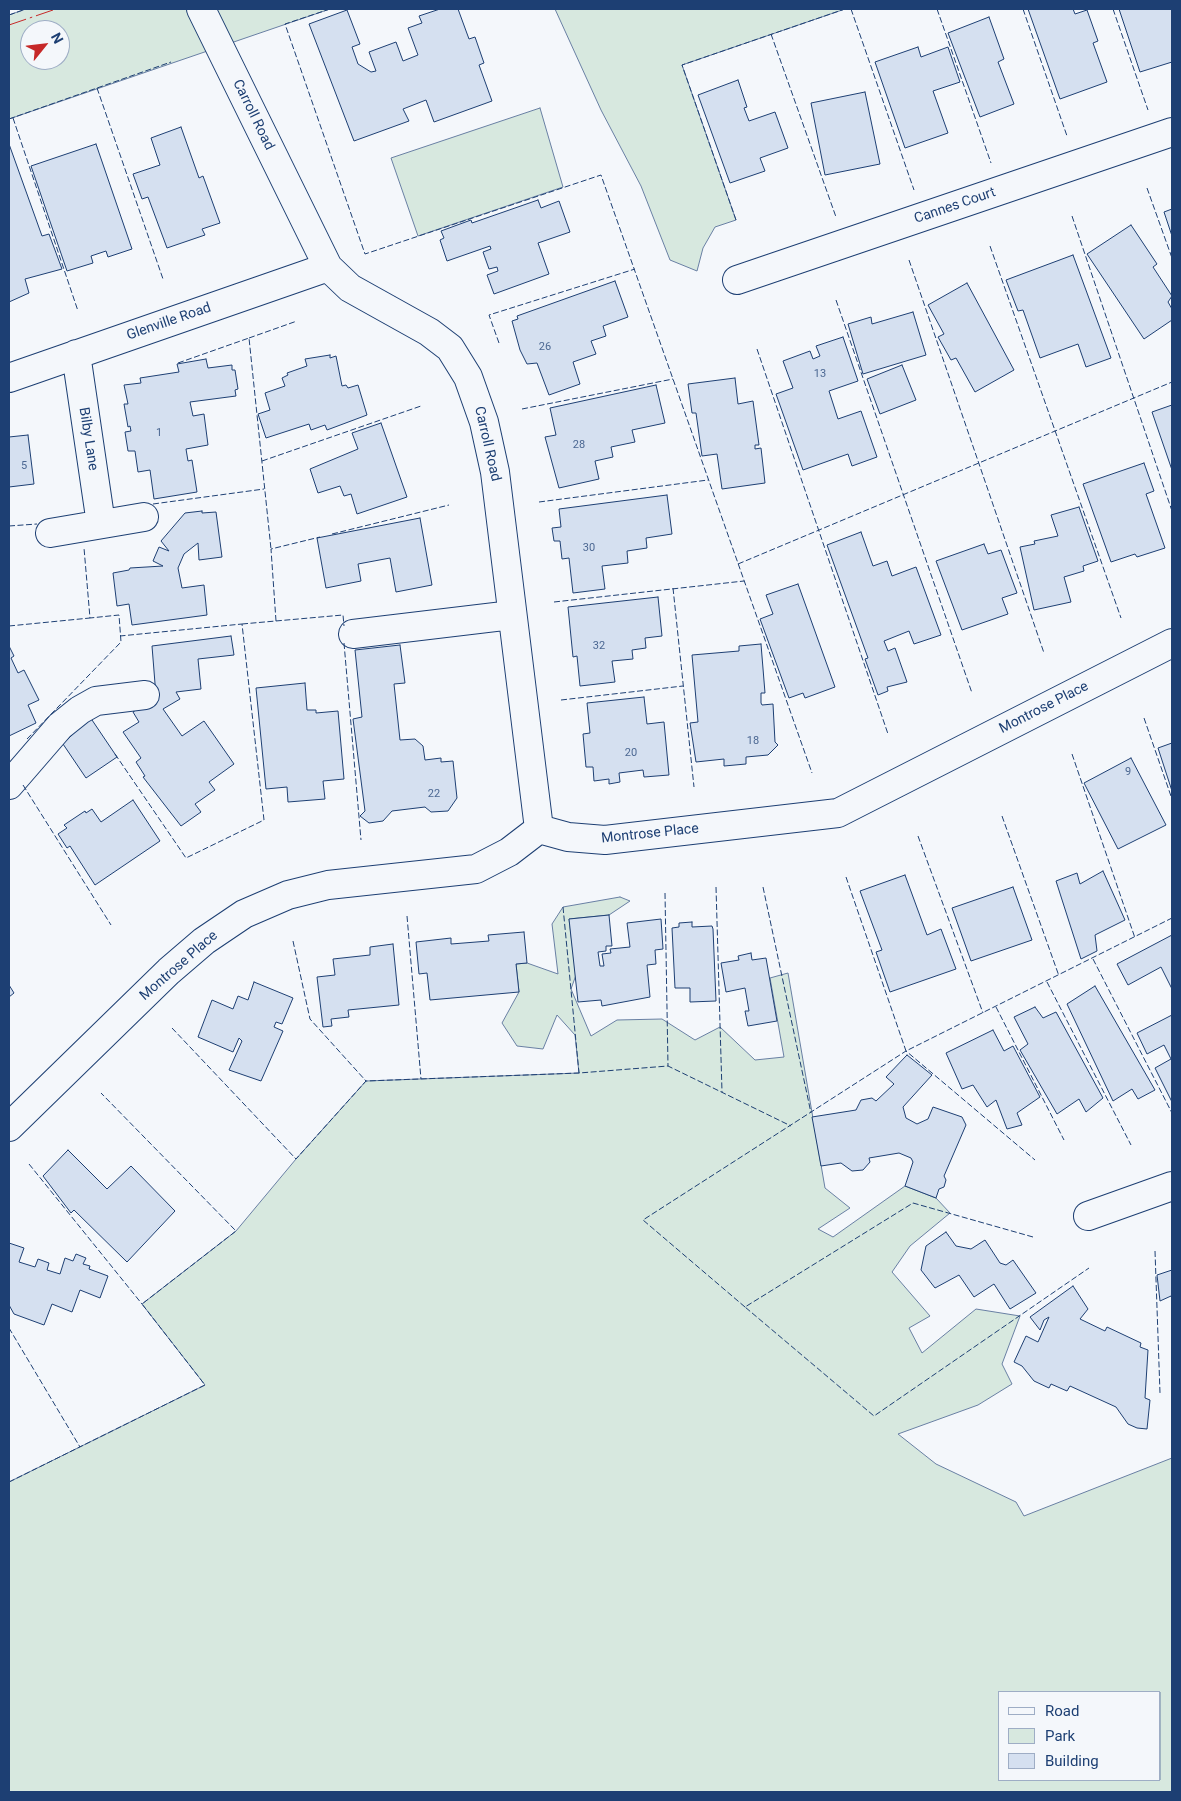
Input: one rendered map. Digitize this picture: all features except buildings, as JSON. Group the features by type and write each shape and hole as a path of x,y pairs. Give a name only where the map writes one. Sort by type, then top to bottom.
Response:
{"street":[{"name":"Carroll Road","path":"201,9 328,267 350,288 429,332 450,348 468,377 484,422 495,472 539,829"},
{"name":"Cannes Court","path":"737,280 1172,132"},
{"name":"Glenville Road","path":"9,378 328,267"},
{"name":"Bilby Lane","path":"76,354 101,524"},
{"path":"50,533 144,517"},
{"path":"352,634 512,615"},
{"name":"Montrose Place","path":"9,1127 169,971 204,941 244,914 288,895 328,885 476,869 509,852 539,829 568,837 605,840 838,814 1172,643"},
{"path":"9,785 60,726 80,710 96,701 145,694"},
{"path":"1088,1216 1172,1186"}],"green space":[{"path":"26,9 330,9 9,119 9,15"},
{"path":"555,9 845,9 682,65 736,220 715,227 703,248 697,271 670,260 641,186 601,110"},
{"path":"540,108 563,187 418,236 391,158"},
{"path":"620,897 630,901 609,915 569,919 576,975 571,989 591,1036 617,1020 662,1019 695,1040 720,1027 755,1060 784,1057 770,978 788,973 825,1188 850,1208 818,1229 833,1237 905,1186 936,1198 950,1213 910,1246 892,1272 930,1316 909,1328 922,1353 976,1309 1020,1316 1002,1364 1012,1384 978,1405 898,1434 936,1464 1016,1502 1024,1516 1172,1458 1172,1792 9,1792 9,1482 205,1385 142,1304 236,1231 296,1159 366,1081 579,1073 575,1035 557,1015 543,1049 517,1046 502,1023 519,992 516,964 527,963 558,974 552,924 563,907"}],"fence":[{"path":"9,15 26,9"},
{"path":"330,9 285,24 365,254 601,175 812,773"},
{"path":"736,220 682,65 845,9"},
{"path":"851,9 914,190"},
{"path":"937,9 991,163"},
{"path":"1023,9 1067,136"},
{"path":"1113,9 1148,110"},
{"path":"771,34 836,217"},
{"path":"9,119 171,62"},
{"path":"97,88 163,279"},
{"path":"13,118 78,311"},
{"path":"1147,188 1172,258"},
{"path":"1072,216 1172,511"},
{"path":"990,246 1121,618"},
{"path":"909,260 1044,653"},
{"path":"499,343 489,315 635,269"},
{"path":"836,300 972,693"},
{"path":"249,338 297,321"},
{"path":"178,363 249,338 271,549"},
{"path":"757,349 888,734"},
{"path":"522,409 673,379"},
{"path":"738,564 1172,382"},
{"path":"262,461 421,406"},
{"path":"539,502 708,480"},
{"path":"153,504 264,489"},
{"path":"332,534 449,505"},
{"path":"9,526 37,524"},
{"path":"276,621 271,549 320,537"},
{"path":"9,626 90,618 84,548"},
{"path":"554,602 744,581"},
{"path":"673,588 694,787"},
{"path":"27,739 121,642 119,615 90,618"},
{"path":"242,624 343,615 344,626"},
{"path":"115,754 186,858 264,820 242,624 120,636"},
{"path":"344,643 361,840"},
{"path":"561,700 683,686"},
{"path":"1144,718 1172,799"},
{"path":"1072,754 1135,938"},
{"path":"23,785 111,925"},
{"path":"1002,816 1059,976"},
{"path":"918,836 983,1013"},
{"path":"846,877 906,1051 1172,918"},
{"path":"716,887 722,1092"},
{"path":"763,887 811,1113"},
{"path":"665,893 668,1066"},
{"path":"563,907 579,1073"},
{"path":"407,916 421,1079"},
{"path":"293,941 310,1019 366,1081"},
{"path":"1093,959 1172,1113"},
{"path":"1047,982 1131,1145"},
{"path":"996,1007 1064,1140"},
{"path":"172,1028 296,1159 366,1081 579,1073 668,1066 791,1126"},
{"path":"745,1307 643,1220 906,1051 1035,1160"},
{"path":"9,1482 205,1385 142,1304 236,1231 101,1093"},
{"path":"29,1164 142,1304"},
{"path":"1033,1237 913,1203 745,1307 874,1416 1089,1268"},
{"path":"1155,1251 1160,1393"},
{"path":"9,1328 80,1447"}],"power":[{"path":"9,25 56,9"}]}
